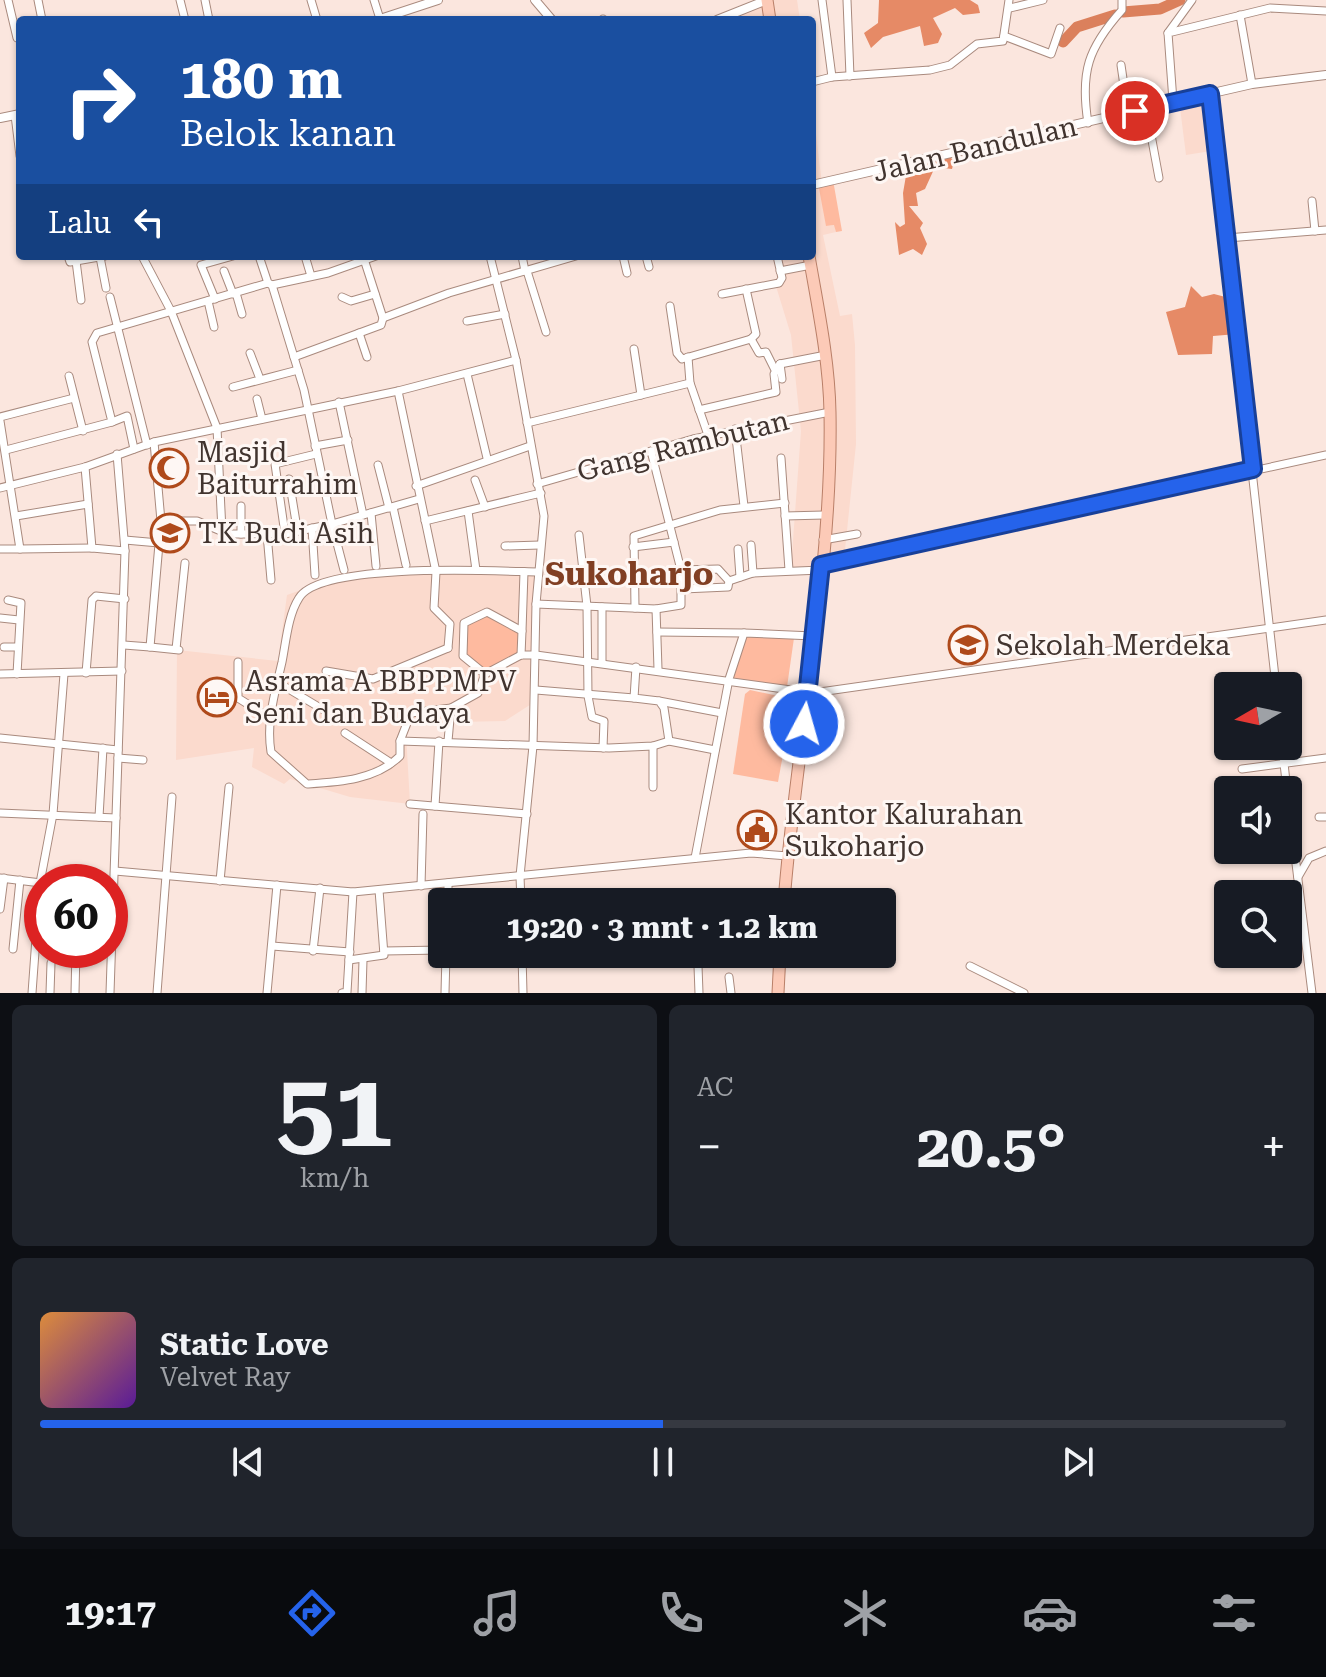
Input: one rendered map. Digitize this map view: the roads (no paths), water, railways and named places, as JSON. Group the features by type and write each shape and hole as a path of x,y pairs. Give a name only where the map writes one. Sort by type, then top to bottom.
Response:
{"main road":[{"path":"785,888 821,568 830,412 826,355 810,260"},
{"path":"774,993 778,968"}],"street":[{"path":"8,0 16,34"},
{"path":"399,16 420,3 438,0"},
{"path":"535,0 549,16"},
{"path":"727,16 767,0"},
{"path":"822,0 832,77"},
{"path":"847,0 850,76"},
{"path":"1003,38 1009,4 1043,0"},
{"path":"1088,123 1085,88 1090,52 1122,10 1122,0"},
{"path":"1173,101 1168,33 1192,0"},
{"path":"1168,33 1270,8 1323,10 1318,0"},
{"path":"1240,15 1252,84"},
{"path":"816,81 832,77 930,70 950,65 977,44 1003,38 1051,54 1060,28"},
{"path":"1121,65 1128,113"},
{"name":"Jalan Bandulan","path":"816,184 1252,84 1326,75"},
{"path":"1210,94 1275,672"},
{"path":"1146,108 1159,178"},
{"path":"1312,201 1315,231"},
{"path":"1227,238 1326,230"},
{"path":"72,260 81,300"},
{"path":"102,260 106,288"},
{"path":"144,260 171,311 217,428 222,531"},
{"path":"214,327 212,300 201,265 219,260"},
{"path":"261,260 298,370 344,570"},
{"path":"306,260 311,276"},
{"path":"112,422 92,342 97,333 120,329 235,293 311,276 357,260"},
{"path":"294,357 381,325 383,318 364,260"},
{"path":"491,260 516,360 544,516 537,572 533,746 520,888"},
{"path":"523,260 546,332"},
{"path":"383,318 557,260"},
{"path":"624,260 627,273"},
{"path":"647,260 649,267"},
{"path":"722,294 779,283 778,260"},
{"path":"780,271 810,260"},
{"path":"224,271 242,314"},
{"path":"670,306 677,353 682,359 751,339 756,334 746,289"},
{"path":"342,297 351,301 375,294"},
{"path":"110,297 150,444 161,521 150,647"},
{"path":"467,321 505,314"},
{"path":"359,333 367,357"},
{"path":"751,339 759,353 766,352 778,367 782,379"},
{"path":"634,349 641,395"},
{"path":"250,353 260,379"},
{"path":"778,367 826,355"},
{"path":"688,357 690,383 708,435"},
{"path":"0,488 85,467 150,444 398,391 516,360"},
{"path":"699,410 776,392 778,367"},
{"path":"233,387 298,370"},
{"path":"467,374 487,458"},
{"path":"69,376 83,431"},
{"path":"527,423 690,383"},
{"path":"398,391 436,572 434,608 450,624 464,623 487,612 522,631"},
{"path":"20,549 13,486 0,419 74,398"},
{"path":"257,399 262,419"},
{"path":"339,402 367,514 376,566"},
{"name":"Gang Rambutan","path":"537,484 708,435 830,412"},
{"path":"6,450 83,431 127,416 134,449"},
{"path":"735,429 744,506"},
{"path":"285,534 275,464 348,440"},
{"path":"416,486 487,458 530,446"},
{"path":"536,604 656,609 681,605 681,570 651,451"},
{"path":"115,864 125,599 125,540 117,454"},
{"path":"729,581 753,573 821,568 1326,455"},
{"path":"781,458 789,570"},
{"path":"378,465 406,565"},
{"path":"85,467 92,548"},
{"path":"289,479 295,519 302,530"},
{"path":"475,480 485,507"},
{"path":"221,491 243,488"},
{"path":"425,521 541,493"},
{"path":"161,521 197,521 222,531 241,534 285,534 419,499"},
{"path":"635,608 634,536 744,506 785,503"},
{"path":"16,516 88,504"},
{"path":"241,506 241,534"},
{"path":"468,511 476,570"},
{"path":"785,516 824,515"},
{"path":"312,528 315,575"},
{"path":"267,534 271,580"},
{"path":"823,540 857,534"},
{"path":"579,535 587,606 588,696 592,717 604,721 603,748"},
{"path":"125,540 159,543"},
{"path":"633,547 674,542"},
{"path":"505,546 540,545"},
{"path":"751,545 753,573"},
{"path":"0,549 92,548 125,551"},
{"path":"738,549 740,577"},
{"path":"124,645 177,649 185,563"},
{"path":"681,570 718,569 729,581"},
{"path":"537,572 476,570 340,576 304,592 292,617 270,705 271,752 307,784 338,782 374,773 400,756 400,741 411,713 451,708 478,693 485,674 521,655 658,669 807,693 1326,620"},
{"path":"521,655 524,572"},
{"path":"683,589 728,587 729,581"},
{"path":"86,673 92,600 96,596 125,599"},
{"path":"8,600 21,603 17,674"},
{"path":"602,607 602,663"},
{"path":"656,609 658,669"},
{"path":"0,618 19,620"},
{"path":"463,656 464,623"},
{"path":"448,648 450,624"},
{"path":"657,632 813,636"},
{"path":"695,858 729,679 744,633"},
{"path":"4,647 18,647"},
{"path":"448,648 485,674"},
{"path":"326,671 373,679 448,648"},
{"path":"238,662 238,698 270,718"},
{"path":"634,698 636,667"},
{"path":"0,674 122,671"},
{"path":"44,864 53,814 64,674"},
{"path":"277,682 327,712"},
{"path":"536,690 659,701 722,713"},
{"path":"659,701 664,708 669,741"},
{"path":"435,806 443,741 451,708"},
{"path":"345,733 391,763"},
{"path":"0,738 103,748 143,760"},
{"path":"400,741 603,748 653,746 669,741 715,750"},
{"path":"653,746 653,787"},
{"path":"99,817 103,748"},
{"path":"1242,769 1326,758"},
{"path":"1283,760 1285,776"},
{"path":"220,881 229,787"},
{"path":"157,993 172,797"},
{"path":"410,804 527,814"},
{"path":"0,813 116,818"},
{"path":"421,886 423,814"},
{"path":"1302,856 1309,858 1326,851"},
{"path":"128,872 353,892 751,853 788,856"},
{"path":"1298,877 1309,858"},
{"path":"1296,864 1312,993"},
{"path":"0,909 2,878 24,881"},
{"path":"13,949 20,880"},
{"path":"448,883 448,888"},
{"path":"267,993 277,885"},
{"path":"313,951 320,888"},
{"path":"272,946 363,960 380,958 384,951 379,890"},
{"path":"347,993 353,892"},
{"path":"384,951 428,952"},
{"path":"362,993 363,960"},
{"path":"970,966 1024,993"},
{"path":"32,993 35,968"},
{"path":"50,993 51,968"},
{"path":"75,993 76,968"},
{"path":"110,968 110,993"},
{"path":"444,968 445,993"},
{"path":"522,968 523,993"},
{"path":"698,968 699,993"},
{"path":"729,977 731,993"}],"waterway":[{"path":"1123,12 1160,9 1180,0"},
{"path":"1063,42 1077,27 1115,15"}],"place":[{"name":"Masjid Baiturrahim","path":"169,468"},
{"name":"TK Budi Asih","path":"170,533"},
{"name":"Sekolah Merdeka","path":"968,645"},
{"name":"Asrama A BBPPMPV Seni dan Budaya","path":"217,697"},
{"name":"Kantor Kalurahan Sukoharjo","path":"757,830"}],"district":[{"name":"Sukoharjo","path":"629,574"}]}
